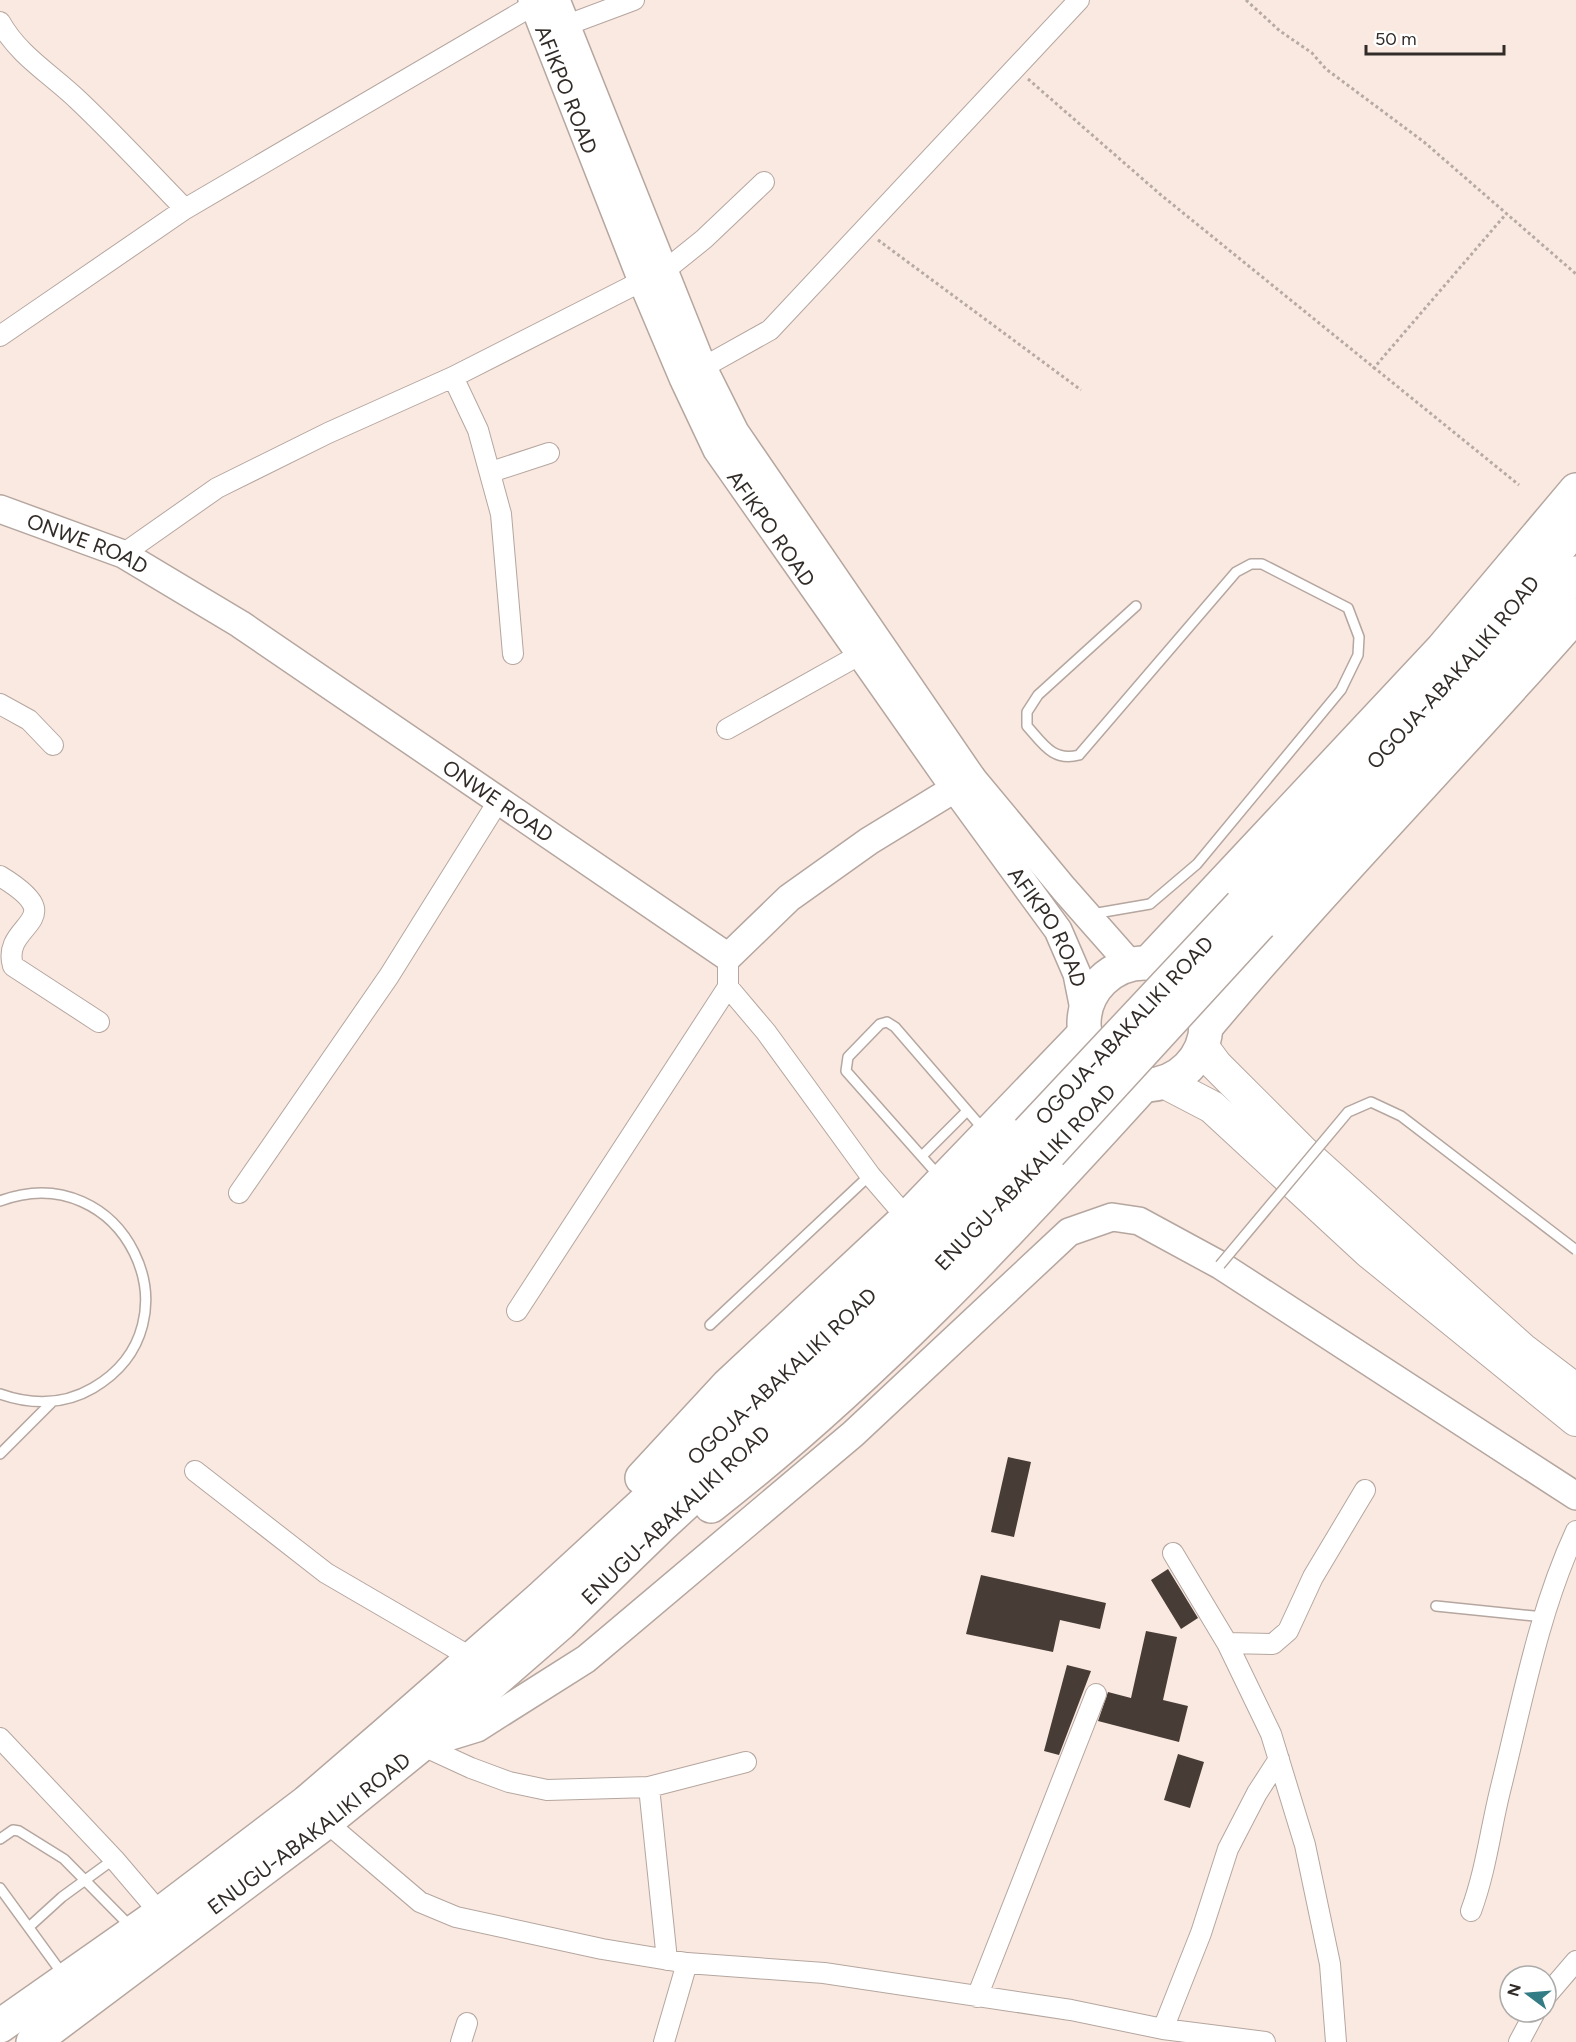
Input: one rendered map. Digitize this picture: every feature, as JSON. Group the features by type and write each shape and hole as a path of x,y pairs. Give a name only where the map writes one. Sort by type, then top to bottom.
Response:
{"highway":[{"path":"1140,964 1443,648 1576,490"},
{"name":"OGOJA-ABAKALIKI ROAD","path":"641,1505 935,1231 1039,1142 1251,914 1476,650 1576,527"},
{"name":"OGOJA-ABAKALIKI ROAD","path":"1251,914 1395,783 1576,573"},
{"path":"1204,1037 1202,1004 1190,983 1171,969 1140,964 1115,971 1101,982 1091,997 1085,1024 1089,1049 1099,1064 1112,1075 1127,1083 1154,1084 1180,1074 1193,1061 1204,1037 1284,933 1462,744 1576,615"},
{"path":"551,1610 580,1544 728,1384 907,1218 932,1168 977,1122 1085,1024"},
{"path":"551,1610 779,1453 924,1317 1154,1084"},
{"name":"ENUGU-ABAKALIKI ROAD","path":"33,2042 158,1926 307,1802 472,1658 551,1610 660,1527 955,1254 1039,1142"},
{"name":"ENUGU-ABAKALIKI ROAD","path":"0,2026 65,1978 158,1926 326,1822 422,1744 551,1610 641,1505"}],"main road":[{"name":"AFIKPO ROAD","path":"541,2 567,25 653,277"},
{"name":"AFIKPO ROAD","path":"541,2 693,373 717,450 861,654 963,783 1087,915 1140,964"},
{"name":"AFIKPO ROAD","path":"693,373 735,432 1058,930 1077,974 1085,1024"},
{"name":"ONWE ROAD","path":"0,509 123,554 240,624 728,957"},
{"path":"728,957 789,898 869,841 963,783"},
{"path":"1204,1037 1216,1065 1304,1153 1362,1225 1576,1420"},
{"path":"1154,1084 1212,1107 1576,1390"},
{"path":"422,1744 477,1728 586,1659 853,1434 1069,1232 1112,1217 1139,1221 1220,1265 1576,1496"}],"street":[{"path":"567,25 634,0"},
{"path":"693,373 770,330 865,230 933,153 1017,69 1079,0"},
{"path":"0,336 185,209 541,2"},
{"path":"0,22 9,38 34,63 77,98 185,209"},
{"path":"123,554 217,488 328,433 453,377 653,277 705,238 764,182"},
{"path":"453,377 478,430 501,514 513,654"},
{"path":"491,472 549,453"},
{"path":"727,729 861,654"},
{"path":"0,704 29,720 53,745"},
{"path":"239,1193 389,976 499,800"},
{"path":"0,876 26,892 34,902 34,913 12,950 13,966 99,1022"},
{"path":"517,1311 728,987 728,957"},
{"path":"728,987 766,1032 870,1175 907,1218"},
{"path":"195,1471 326,1572 472,1658"},
{"path":"1227,1643 1273,1644 1288,1631 1313,1577 1365,1490"},
{"path":"1471,1911 1483,1877 1500,1790 1544,1617 1563,1559 1576,1531"},
{"path":"1173,1553 1227,1643 1253,1692 1279,1759 1305,1845 1330,1964 1336,2042"},
{"path":"977,1997 1096,1694"},
{"path":"0,1738 114,1859 158,1926"},
{"path":"422,1744 471,1768 509,1782 547,1790 649,1787 746,1762"},
{"path":"1163,2029 1201,1933 1228,1849 1257,1792 1279,1759"},
{"path":"649,1787 667,1960"},
{"path":"326,1822 420,1902 456,1917 602,1949 667,1960 824,1973 1071,2010 1134,2033 1163,2029 1265,2042"},
{"path":"1558,1982 1576,1961"},
{"path":"664,2042 687,1963"},
{"path":"461,2042 467,2023"},
{"path":"1519,2042 1529,2024"}],"lane":[{"path":"1087,915 1150,904 1197,864 1341,690 1358,655 1359,637 1348,608 1262,564 1251,564 1236,572 1079,755 1067,758 1053,755 1027,726 1027,712 1038,695 1136,606"},
{"path":"932,1168 846,1071 848,1057 880,1024 887,1022 895,1027 977,1122"},
{"path":"1220,1265 1348,1112 1371,1102 1401,1116 1576,1250"},
{"path":"710,1325 870,1175"},
{"path":"0,1201 30,1193 47,1193 72,1197 96,1208 122,1231 132,1245 143,1277 144,1312 134,1345 125,1359 107,1378 85,1392 52,1402 18,1400 0,1394"},
{"path":"0,1454 52,1402"},
{"path":"1436,1606 1544,1617"},
{"path":"0,1839 13,1830 19,1831 64,1859 86,1878 158,1926"},
{"path":"28,1927 86,1878 114,1859"},
{"path":"0,1888 65,1978"}],"path":[{"path":"1246,0 1280,30 1312,53 1326,69 1424,142 1576,274"},
{"path":"1017,69 1161,195 1519,485"},
{"path":"1373,369 1506,214"},
{"path":"865,230 1081,390"}],"building":[{"path":"1008,1457 1031,1462 1014,1537 991,1532"},
{"path":"1168,1569 1198,1618 1181,1629 1151,1580"},
{"path":"981,1575 1106,1603 1100,1629 1060,1620 1053,1652 966,1634"},
{"path":"1146,1631 1177,1637 1163,1700 1188,1706 1179,1742 1098,1721 1108,1692 1131,1698"},
{"path":"1067,1665 1091,1671 1059,1755 1044,1751"},
{"path":"1178,1754 1204,1762 1190,1808 1164,1800"}]}
